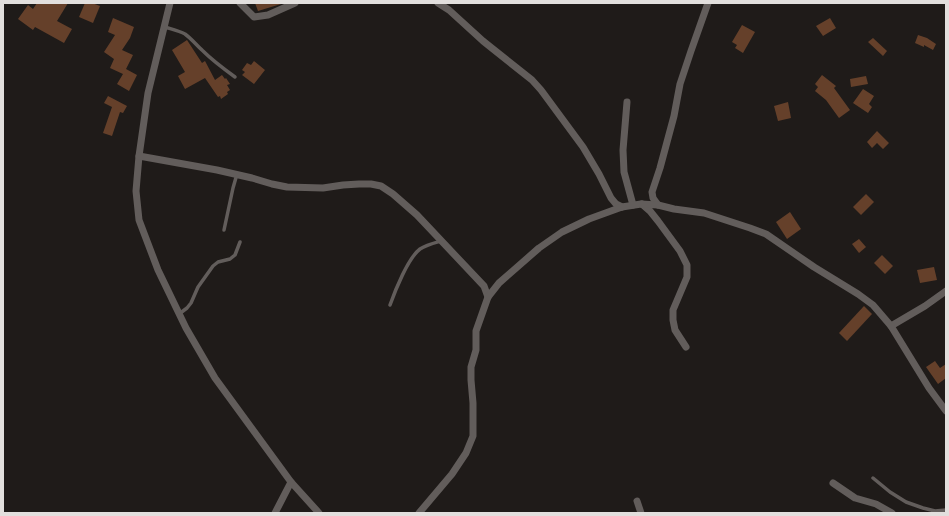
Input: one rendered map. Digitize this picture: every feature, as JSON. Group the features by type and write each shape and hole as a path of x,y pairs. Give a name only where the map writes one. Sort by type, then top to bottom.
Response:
{"street":[{"path":"170,3 148,93 139,156 136,191 139,220 158,270 179,314 215,378 291,482 319,513"},
{"path":"240,3 254,17 268,15 294,3"},
{"path":"438,3 449,10 483,41 532,80 583,147 611,198 616,204 622,207"},
{"path":"658,205 653,198 652,192 674,116 680,84 708,3"},
{"path":"627,102 623,150 624,172 633,205"},
{"path":"139,156 179,162 237,174 287,187 323,188 359,184 381,186 393,194 417,215 484,286 488,296"},
{"path":"642,204 658,221 680,251 687,265 687,277 673,310 675,330 686,347"},
{"path":"419,513 452,474 466,453 473,436 471,367 476,350 476,331 488,296 499,283 539,248 562,232 589,219 622,207 642,204 704,212 766,234 873,305 891,326 928,388 946,411"},
{"path":"891,326 925,306 946,291"},
{"path":"275,513 291,482"},
{"path":"833,483 855,498 876,504 892,513"},
{"path":"637,501 641,513"}],"lane":[{"path":"163,27 175,30 190,38 216,63 235,77"},
{"path":"224,230 237,174"},
{"path":"390,305 399,282 415,254 424,247 442,241"},
{"path":"179,314 191,303 198,287 213,266 218,262 230,259 234,255 240,242"},
{"path":"873,478 890,492 906,502 935,511 946,510"}],"building":[{"path":"37,3 68,3 57,21 72,29 64,43 35,27 33,30 18,19 28,5 33,9"},
{"path":"85,3 92,3 100,6 93,23 79,17"},
{"path":"255,3 281,3 281,4 258,11"},
{"path":"113,18 134,27 130,38 122,50 133,55 126,69 137,75 129,91 117,84 123,74 110,68 114,59 104,52 115,35 108,32"},
{"path":"830,18 836,28 823,36 816,26"},
{"path":"742,25 755,32 743,53 735,48 737,45 732,42"},
{"path":"918,35 927,38 936,44 933,50 924,45 924,47 915,43"},
{"path":"873,38 887,51 883,56 868,42"},
{"path":"187,40 202,63 205,61 215,80 222,75 230,84 227,85 230,90 227,92 228,94 221,99 205,78 185,89 178,76 185,72 172,50"},
{"path":"254,61 265,70 254,84 242,75 245,72 242,70 247,63 251,65"},
{"path":"822,75 836,86 834,88 850,110 839,118 826,100 815,91 818,87 815,84"},
{"path":"866,76 868,84 851,87 850,79"},
{"path":"863,89 874,96 869,104 872,107 868,113 853,103"},
{"path":"108,96 127,106 123,113 120,112 112,136 103,133 112,107 104,103"},
{"path":"788,102 791,118 778,121 774,106"},
{"path":"877,131 889,143 883,149 877,143 872,148 867,142"},
{"path":"866,194 874,202 861,215 853,207"},
{"path":"790,212 801,229 787,239 776,222"},
{"path":"859,239 866,247 859,253 852,244"},
{"path":"882,255 893,266 885,274 874,263"},
{"path":"934,267 937,280 920,283 917,270"},
{"path":"864,306 872,314 847,341 839,333"},
{"path":"935,361 940,368 946,364 946,378 938,384 926,367"}]}
